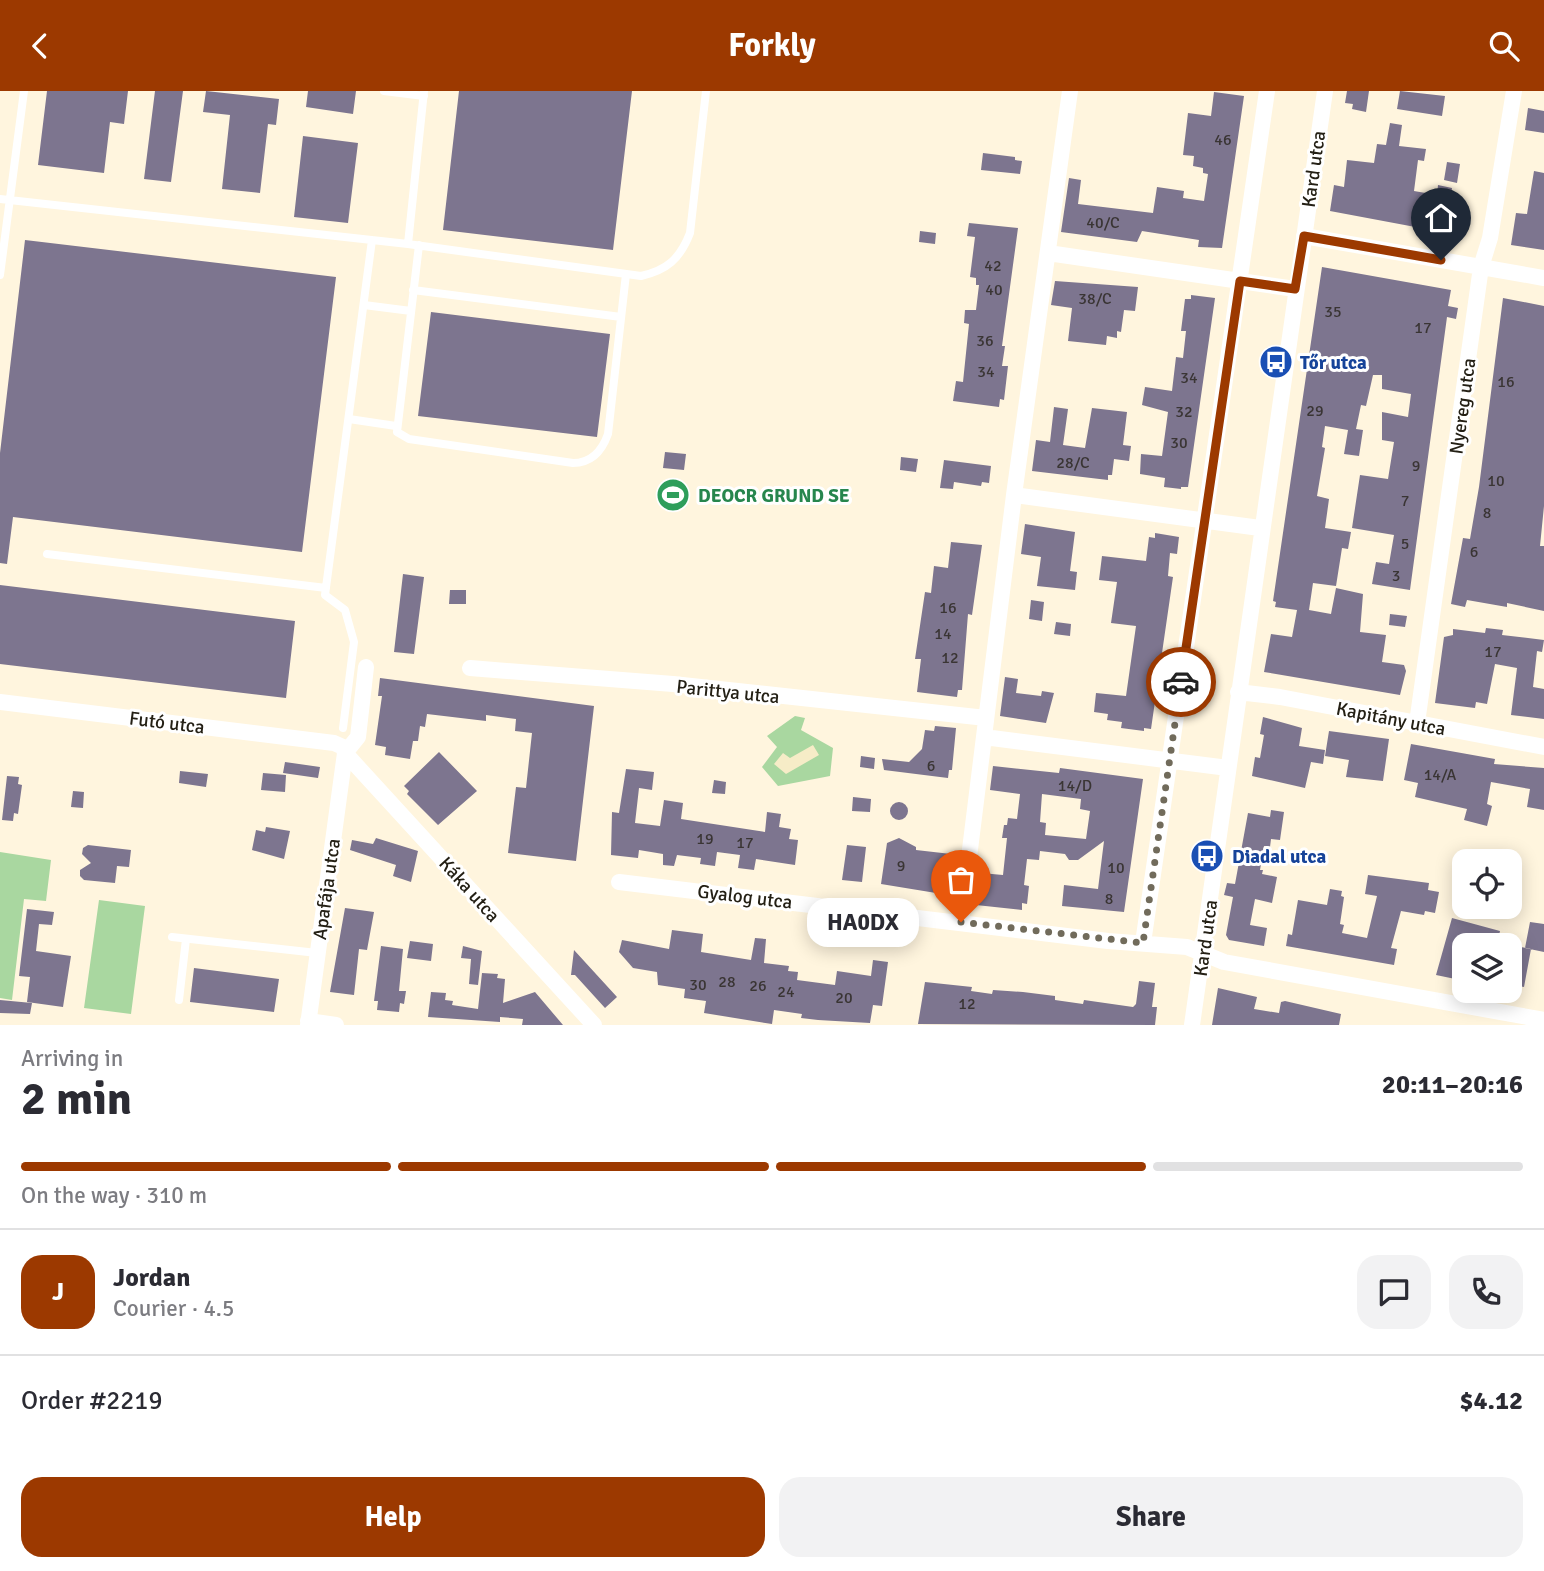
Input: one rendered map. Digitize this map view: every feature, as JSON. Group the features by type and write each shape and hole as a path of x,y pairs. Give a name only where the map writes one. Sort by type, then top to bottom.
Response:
{"street":[{"path":"961,922 1013,495 1070,91"},
{"path":"1143,943 1267,91"},
{"name":"Kard utca","path":"1192,1025 1260,528 1325,91"},
{"name":"Nyereg utca","path":"1417,723 1481,267 1490,238 1514,91"},
{"path":"1304,236 1544,278"},
{"path":"1048,253 1295,289"},
{"path":"1013,495 1260,528"},
{"name":"Apafája utca","path":"308,1023 340,748 358,737 366,667"},
{"name":"Parittya utca","path":"470,668 673,684 986,717"},
{"name":"Kapitány utca","path":"1238,692 1544,747"},
{"name":"Futó utca","path":"0,702 340,748"},
{"path":"984,737 1228,768"},
{"name":"Káka utca","path":"340,748 594,1025"},
{"name":"Gyalog utca","path":"620,882 1186,947 1202,953"},
{"path":"1202,953 1223,962 1544,1020"},
{"path":"308,1023 336,1025"}],"lane":[{"path":"0,275 5,200 24,91"},
{"path":"384,91 424,93 408,244"},
{"path":"5,200 419,245 641,276 670,266 684,249 690,233 706,91"},
{"path":"344,728 354,642 345,610 325,594 372,240"},
{"path":"419,245 397,432 409,439 573,463 590,459 604,445 608,434 626,274"},
{"path":"413,290 621,317"},
{"path":"364,305 411,311"},
{"path":"349,419 396,426"},
{"path":"47,554 326,588"},
{"path":"172,937 317,953"},
{"path":"179,1000 186,939"}],"green space":[{"path":"795,716 805,718 801,730 833,748 830,776 778,786 762,767 777,747 767,736"},
{"path":"0,852 51,860 46,901 24,899 12,1000 0,998"},
{"path":"99,900 145,906 131,1014 84,1008"}],"sand":[{"path":"813,745 819,755 786,774 774,764 783,753 790,758"}],"building":[{"path":"47,91 128,91 124,124 110,122 104,173 38,165"},
{"path":"155,91 183,91 171,182 144,179"},
{"path":"206,91 279,99 276,125 268,124 260,193 222,189 230,115 203,112"},
{"path":"308,91 356,91 353,114 306,107"},
{"path":"459,91 632,91 613,250 443,230"},
{"path":"1347,91 1369,91 1366,112 1352,109 1353,104 1345,103"},
{"path":"1400,91 1445,96 1442,116 1397,109"},
{"path":"1214,92 1244,96 1222,248 1198,247 1199,240 1142,231 1137,242 1061,232 1069,178 1081,180 1078,204 1153,213 1157,187 1184,191 1183,198 1204,201 1208,174 1203,173 1203,168 1193,166 1194,156 1183,155 1188,113 1211,116"},
{"path":"1528,108 1544,111 1544,133 1525,130"},
{"path":"1390,123 1402,125 1399,146 1426,149 1424,161 1418,160 1414,191 1437,195 1438,185 1452,188 1449,211 1462,213 1458,235 1330,211 1334,185 1344,187 1347,160 1374,163 1377,144 1386,145"},
{"path":"303,136 358,143 348,223 294,217"},
{"path":"983,153 1015,157 1015,160 1022,161 1020,174 981,170"},
{"path":"1447,162 1460,164 1457,183 1444,180"},
{"path":"1534,171 1544,173 1544,250 1511,245 1516,213 1527,214"},
{"path":"969,223 1018,228 1002,346 1005,346 1002,366 1008,366 1004,400 1000,399 999,407 953,401 956,381 963,382 969,324 964,323 965,310 976,310 979,285 976,285 976,278 970,277 975,237 967,236"},
{"path":"920,231 936,233 935,244 919,242"},
{"path":"25,240 336,277 302,552 13,517 7,564 0,563 0,453"},
{"path":"1322,267 1451,290 1448,306 1458,308 1456,319 1447,317 1410,590 1372,584 1376,562 1389,564 1394,535 1352,528 1360,475 1388,479 1394,442 1382,440 1382,412 1408,417 1411,394 1382,389 1382,375 1373,375 1366,406 1361,405 1356,429 1363,430 1359,456 1344,454 1348,430 1325,426 1322,447 1325,448 1317,496 1329,499 1325,528 1351,532 1348,549 1342,548 1336,586 1313,583 1309,610 1331,614 1336,588 1363,594 1360,632 1386,635 1382,662 1404,665 1406,671 1400,695 1264,672 1271,634 1292,637 1297,610 1275,607 1276,602 1273,601"},
{"path":"1055,281 1138,287 1135,311 1124,310 1121,332 1117,331 1117,338 1107,336 1106,345 1068,341 1072,308 1051,305"},
{"path":"1191,295 1215,298 1188,487 1181,489 1164,487 1165,478 1140,474 1141,454 1162,456 1168,412 1142,405 1145,387 1172,391 1176,357 1183,358 1186,331 1181,331 1185,299 1191,299"},
{"path":"1503,298 1544,306 1544,506 1540,546 1544,546 1544,611 1507,603 1507,607 1467,600 1465,607 1451,604 1463,538 1470,539 1479,487"},
{"path":"431,312 610,334 597,437 418,416"},
{"path":"1054,407 1068,409 1063,445 1085,448 1092,408 1127,412 1123,445 1131,446 1129,461 1114,459 1112,475 1108,475 1108,480 1032,471 1036,440 1050,442"},
{"path":"665,452 686,454 684,470 663,468"},
{"path":"901,457 918,459 916,472 900,470"},
{"path":"944,460 991,466 989,483 982,482 981,486 954,482 953,489 940,488"},
{"path":"1025,524 1075,532 1070,571 1077,572 1075,590 1037,586 1041,557 1021,554"},
{"path":"1155,533 1179,537 1177,554 1170,553 1168,576 1173,577 1151,729 1144,728 1144,731 1121,728 1122,722 1107,720 1108,714 1094,712 1096,693 1126,696 1136,626 1111,623 1117,582 1099,580 1102,556 1146,561 1149,537 1155,538"},
{"path":"951,542 982,545 972,615 968,614 962,690 958,690 957,697 917,692 921,659 915,659 925,592 931,593 934,566 948,568"},
{"path":"403,574 424,577 414,654 394,652"},
{"path":"0,585 295,621 286,698 0,664"},
{"path":"450,590 466,590 466,604 449,604"},
{"path":"1031,600 1044,602 1042,621 1029,619"},
{"path":"1390,614 1407,616 1405,627 1389,625"},
{"path":"1056,622 1071,624 1070,636 1054,634"},
{"path":"1486,628 1503,630 1502,635 1544,640 1542,652 1537,651 1533,687 1544,689 1544,719 1511,715 1517,668 1495,664 1487,704 1476,702 1475,708 1435,703 1444,637 1453,635 1453,629 1485,633"},
{"path":"1005,677 1018,679 1016,693 1041,696 1042,691 1054,693 1046,723 1000,716"},
{"path":"380,678 594,706 576,861 508,853 516,787 526,788 532,733 515,731 516,719 486,715 486,721 427,714 425,727 420,726 418,741 413,741 410,759 385,755 386,747 375,745 382,696 378,696"},
{"path":"1263,717 1302,728 1299,746 1325,750 1323,764 1311,762 1305,788 1252,776 1255,757 1260,758 1264,735 1260,734"},
{"path":"935,726 956,728 952,770 949,770 948,778 884,770 882,759 909,762 922,749 925,730 934,731"},
{"path":"1329,731 1389,739 1383,781 1346,777 1349,760 1325,756"},
{"path":"1411,744 1495,759 1494,764 1544,768 1544,810 1527,807 1530,789 1491,782 1487,804 1492,806 1487,826 1464,820 1467,809 1415,797 1418,783 1404,780"},
{"path":"439,752 477,791 438,825 407,794 409,791 404,786"},
{"path":"861,756 875,758 874,769 860,767"},
{"path":"285,762 320,767 318,778 283,773"},
{"path":"993,766 1059,773 1060,768 1143,779 1124,912 1062,906 1064,885 1098,889 1104,841 1078,860 1069,860 1065,854 1040,851 1039,860 1027,859 1024,885 1029,886 1027,904 1022,903 1022,910 976,905 981,873 1003,875 1007,838 1002,838 1004,825 1007,825 1008,818 1017,819 1020,794 990,790","holes":["1042,794 1081,799 1080,809 1090,811 1086,839 1045,835 1046,823 1040,822"]},
{"path":"626,769 654,772 652,790 639,788 635,823 660,826 664,800 683,803 681,819 765,832 767,812 781,814 779,827 791,829 789,839 798,840 795,865 756,859 754,870 738,868 740,855 717,852 715,866 700,864 701,858 677,855 674,866 663,865 663,854 639,850 638,858 611,855 612,812 619,813"},
{"path":"180,771 208,774 206,787 179,783"},
{"path":"263,773 286,775 285,792 261,790"},
{"path":"7,776 19,777 18,784 22,785 18,814 14,813 13,821 2,820"},
{"path":"714,780 726,782 725,794 712,793"},
{"path":"73,791 84,792 83,808 71,807"},
{"path":"853,797 871,799 870,812 852,811"},
{"path":"899,802 905,805 908,811 905,817 899,820 893,817 890,811 893,805"},
{"path":"1271,810 1284,812 1280,840 1271,839 1270,847 1264,846 1260,870 1263,870 1262,874 1277,877 1272,903 1255,899 1250,925 1267,928 1264,946 1229,940 1226,935 1233,897 1224,895 1227,883 1235,884 1248,813 1270,817"},
{"path":"266,827 290,831 284,859 252,850 256,830 265,832"},
{"path":"376,838 418,851 411,882 393,876 396,865 350,850 352,840 373,844"},
{"path":"899,838 916,847 916,850 951,854 947,892 936,890 936,893 881,884 887,843"},
{"path":"88,845 131,850 129,867 117,866 115,883 84,880 80,876 80,870 91,863 82,854 83,848"},
{"path":"847,845 866,847 862,882 842,880"},
{"path":"1368,875 1429,883 1428,890 1439,892 1435,913 1425,911 1424,915 1401,911 1391,948 1397,949 1394,965 1286,946 1288,934 1292,935 1298,900 1327,905 1330,889 1342,891 1341,896 1344,897 1340,924 1344,925 1342,933 1367,938 1377,896 1365,894"},
{"path":"345,908 374,912 367,950 359,949 354,995 330,992"},
{"path":"27,909 54,912 52,925 39,924 36,951 71,956 63,1007 27,1002 30,977 19,976"},
{"path":"1452,918 1500,931 1452,933 1452,978 1436,975"},
{"path":"1530,922 1544,924 1544,952 1525,948"},
{"path":"672,930 703,934 701,952 751,960 755,938 766,939 764,963 789,966 788,971 798,972 797,980 835,985 837,971 871,976 873,960 888,962 882,1006 873,1005 870,1023 801,1018 802,1014 774,1010 772,1024 704,1013 706,1001 684,998 685,989 658,985 657,972 633,968 619,952 622,940 669,949"},
{"path":"410,941 433,944 431,961 407,958"},
{"path":"381,946 403,949 399,991 406,991 404,1004 400,1003 399,1012 377,1010 378,1001 374,1001"},
{"path":"463,946 482,951 478,985 469,984 471,959 461,958"},
{"path":"1522,947 1531,949 1522,987"},
{"path":"574,950 617,997 605,1008 575,975 571,975"},
{"path":"194,968 279,979 274,1012 190,1002"},
{"path":"482,973 498,974 497,978 505,979 503,1003 535,992 563,1025 522,1025 523,1019 500,1017 500,1022 428,1017 431,992 446,993 445,1000 453,1001 452,1005 478,1009"},
{"path":"1139,981 1155,983 1152,1007 1157,1007 1155,1025 918,1024 925,982 972,987 971,991 992,994 993,990 1023,992 1055,996 1055,1000 1083,1004 1084,1000 1133,1007 1136,1004"},
{"path":"1218,988 1257,997 1254,1009 1279,1013 1281,1002 1285,1001 1341,1014 1339,1025 1212,1025"},
{"path":"0,1000 32,1003 30,1014 0,1013"}],"way so far":[{"path":"961,922 1143,943 1181,682"}],"place":[{"name":"Tőr utca","path":"1276,362"},
{"name":"DEOCR GRUND SE","path":"673,495"},
{"name":"Diadal utca","path":"1207,856"},
{"name":"HA0DX","path":"961,922"}],"route":[{"path":"1181,682 1240,281 1295,289 1304,236 1441,260"}]}
